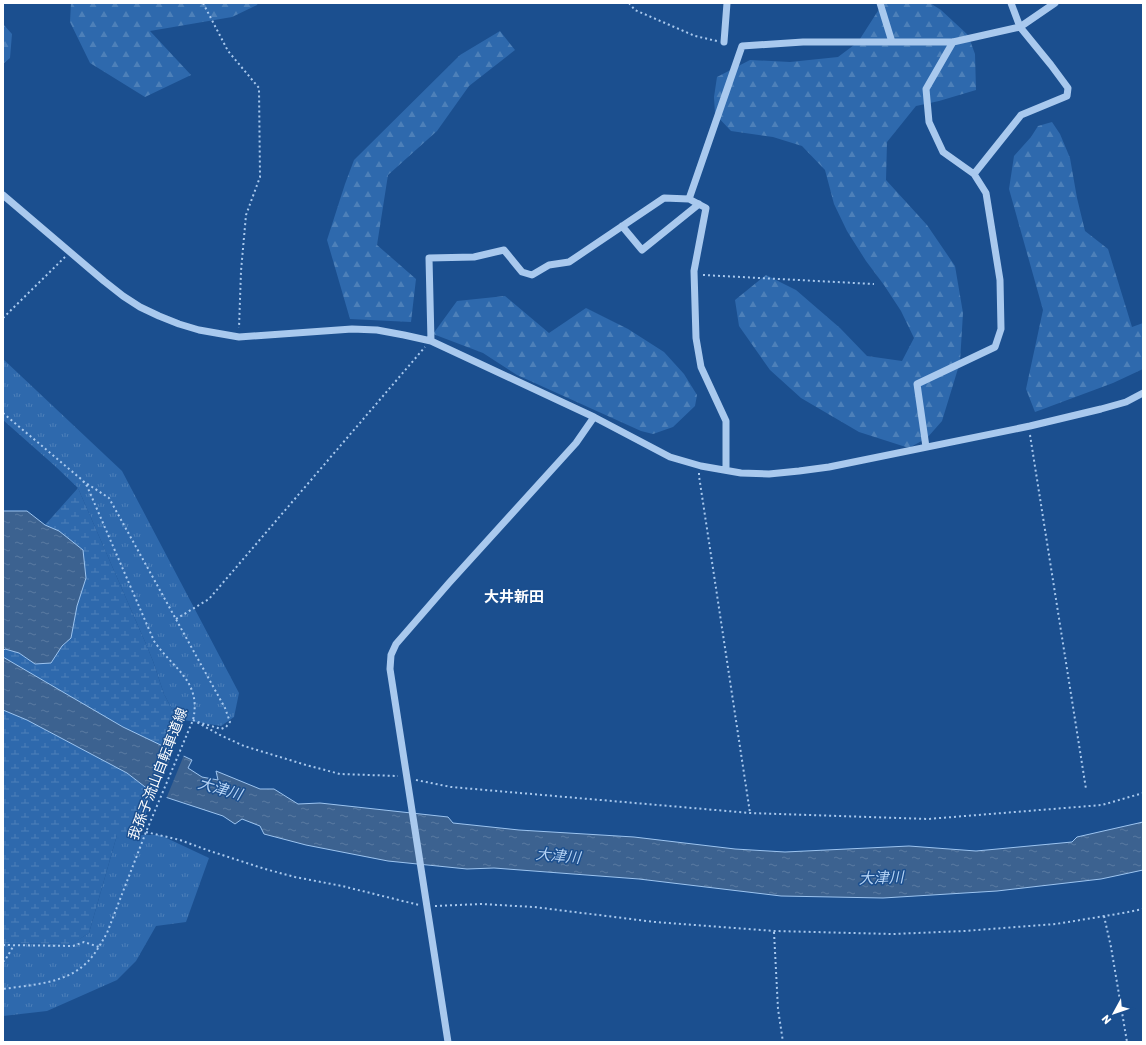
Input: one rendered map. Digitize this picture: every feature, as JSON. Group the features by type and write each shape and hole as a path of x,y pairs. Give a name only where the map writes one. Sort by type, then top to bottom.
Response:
{"street":[{"path":"724,42 727,3"},
{"path":"880,3 892,42"},
{"path":"974,174 1021,115 1067,96 1068,88 1020,27 1011,3"},
{"path":"689,199 742,46 803,42 953,42 1020,27 1055,3"},
{"path":"926,447 917,384 995,347 1001,329 1000,280 986,193 974,174 944,152 929,122 926,89 953,42"},
{"path":"3,195 104,281 140,307 179,324 199,330 239,337 377,330 431,341 594,417 670,457 701,466 741,473 769,474 829,467 1030,426 1126,402 1143,393"},
{"path":"431,341 429,258 474,257 504,250 522,272 532,275 549,265 569,262 664,198 689,199 706,208 694,271 696,338 700,367 726,421 726,470"},
{"path":"622,226 642,250 699,204"},
{"path":"448,1042 406,778 390,669 391,655 396,644 449,583 576,443 594,417"}],"path":[{"path":"203,3 228,51 259,88 260,177 246,216 241,271 239,337"},
{"path":"629,3 635,10 695,36 724,42"},
{"path":"3,318 70,252"},
{"path":"694,275 874,284"},
{"path":"176,619 209,599 431,341"},
{"name":"我孫子流山自転車道線","path":"3,414 81,479 87,486 154,641 192,687 195,700 193,720 146,832 107,933 99,947 82,966 60,978 47,982 3,989"},
{"path":"1030,426 1086,789"},
{"path":"701,466 699,476 750,813"},
{"path":"81,479 109,498 225,708 230,722 226,727 221,729 193,720"},
{"path":"193,720 244,746 340,774 400,776 451,787 750,813 928,819 1102,805 1143,793"},
{"path":"146,832 180,840 280,873 342,886 427,907 481,904 526,907 655,922 774,931 893,934 956,932 1056,924 1143,909"},
{"path":"1104,916 1111,947 1126,1042"},
{"path":"774,931 778,1009 783,1042"},
{"path":"3,945 73,946 84,942 99,947"},
{"path":"3,962 14,945"}],"green space":[{"path":"71,3 258,3 257,5 232,17 150,31 191,75 145,97 90,63 70,22"},
{"path":"883,3 930,3 941,10 968,35 975,54 976,90 916,106 887,142 886,180 927,225 955,266 963,313 960,362 942,421 927,438 909,448 859,432 801,398 770,370 739,326 735,300 766,275 796,290 840,328 867,356 902,361 914,338 901,311 847,231 834,204 825,170 802,146 773,137 731,131 715,114 714,97 717,77 750,60 790,62 838,57 858,42"},
{"path":"3,24 12,34 10,58 3,64"},
{"path":"500,31 515,50 469,86 437,131 388,175 377,245 416,279 411,322 350,319 327,240 354,160 460,55"},
{"path":"1052,122 1060,134 1070,158 1085,231 1108,249 1132,327 1143,323 1143,369 1113,383 1035,412 1026,389 1043,310 1009,189 1014,156 1031,137 1038,126"},
{"path":"505,296 549,333 586,308 628,329 664,352 684,374 697,395 695,406 673,427 653,434 641,431 517,375 483,353 433,334 457,301"},
{"path":"3,359 122,471 239,693 234,717 221,726 177,719 164,694 146,644 78,488 3,420"},
{"path":"78,488 146,644 164,694 177,719 171,751 123,727 3,657 3,651 5,649 19,653 35,664 50,663 62,646 71,638 77,606 86,578 59,531 45,525"},
{"path":"3,710 27,720 127,773 153,793 138,835 117,835 89,933 72,944 3,943"},
{"path":"117,835 160,835 209,858 186,922 156,926 136,961 117,980 47,1011 3,1016 3,943 71,944 89,933"}],"water":[{"path":"3,511 27,511 45,525 59,531 83,550 86,578 77,606 71,638 62,646 51,663 35,664 19,653 5,649 3,651"},
{"name":"大津川","path":"3,657 123,727 192,760 188,768 202,777 218,780 216,771 260,789 274,789 298,804 320,803 448,817 453,823 519,830 634,837 735,849 785,852 909,846 976,851 1072,842 1077,837 1143,822 1143,870 1101,879 997,891 883,898 781,896 639,879 494,868 467,869 388,861 306,845 264,834 260,826 242,819 235,824 223,816 153,793 127,773 27,720 3,710"}],"pier":[{"path":"174,750 184,755 166,799 155,796"}],"district":[{"name":"大井新田","path":"514,597"}]}
